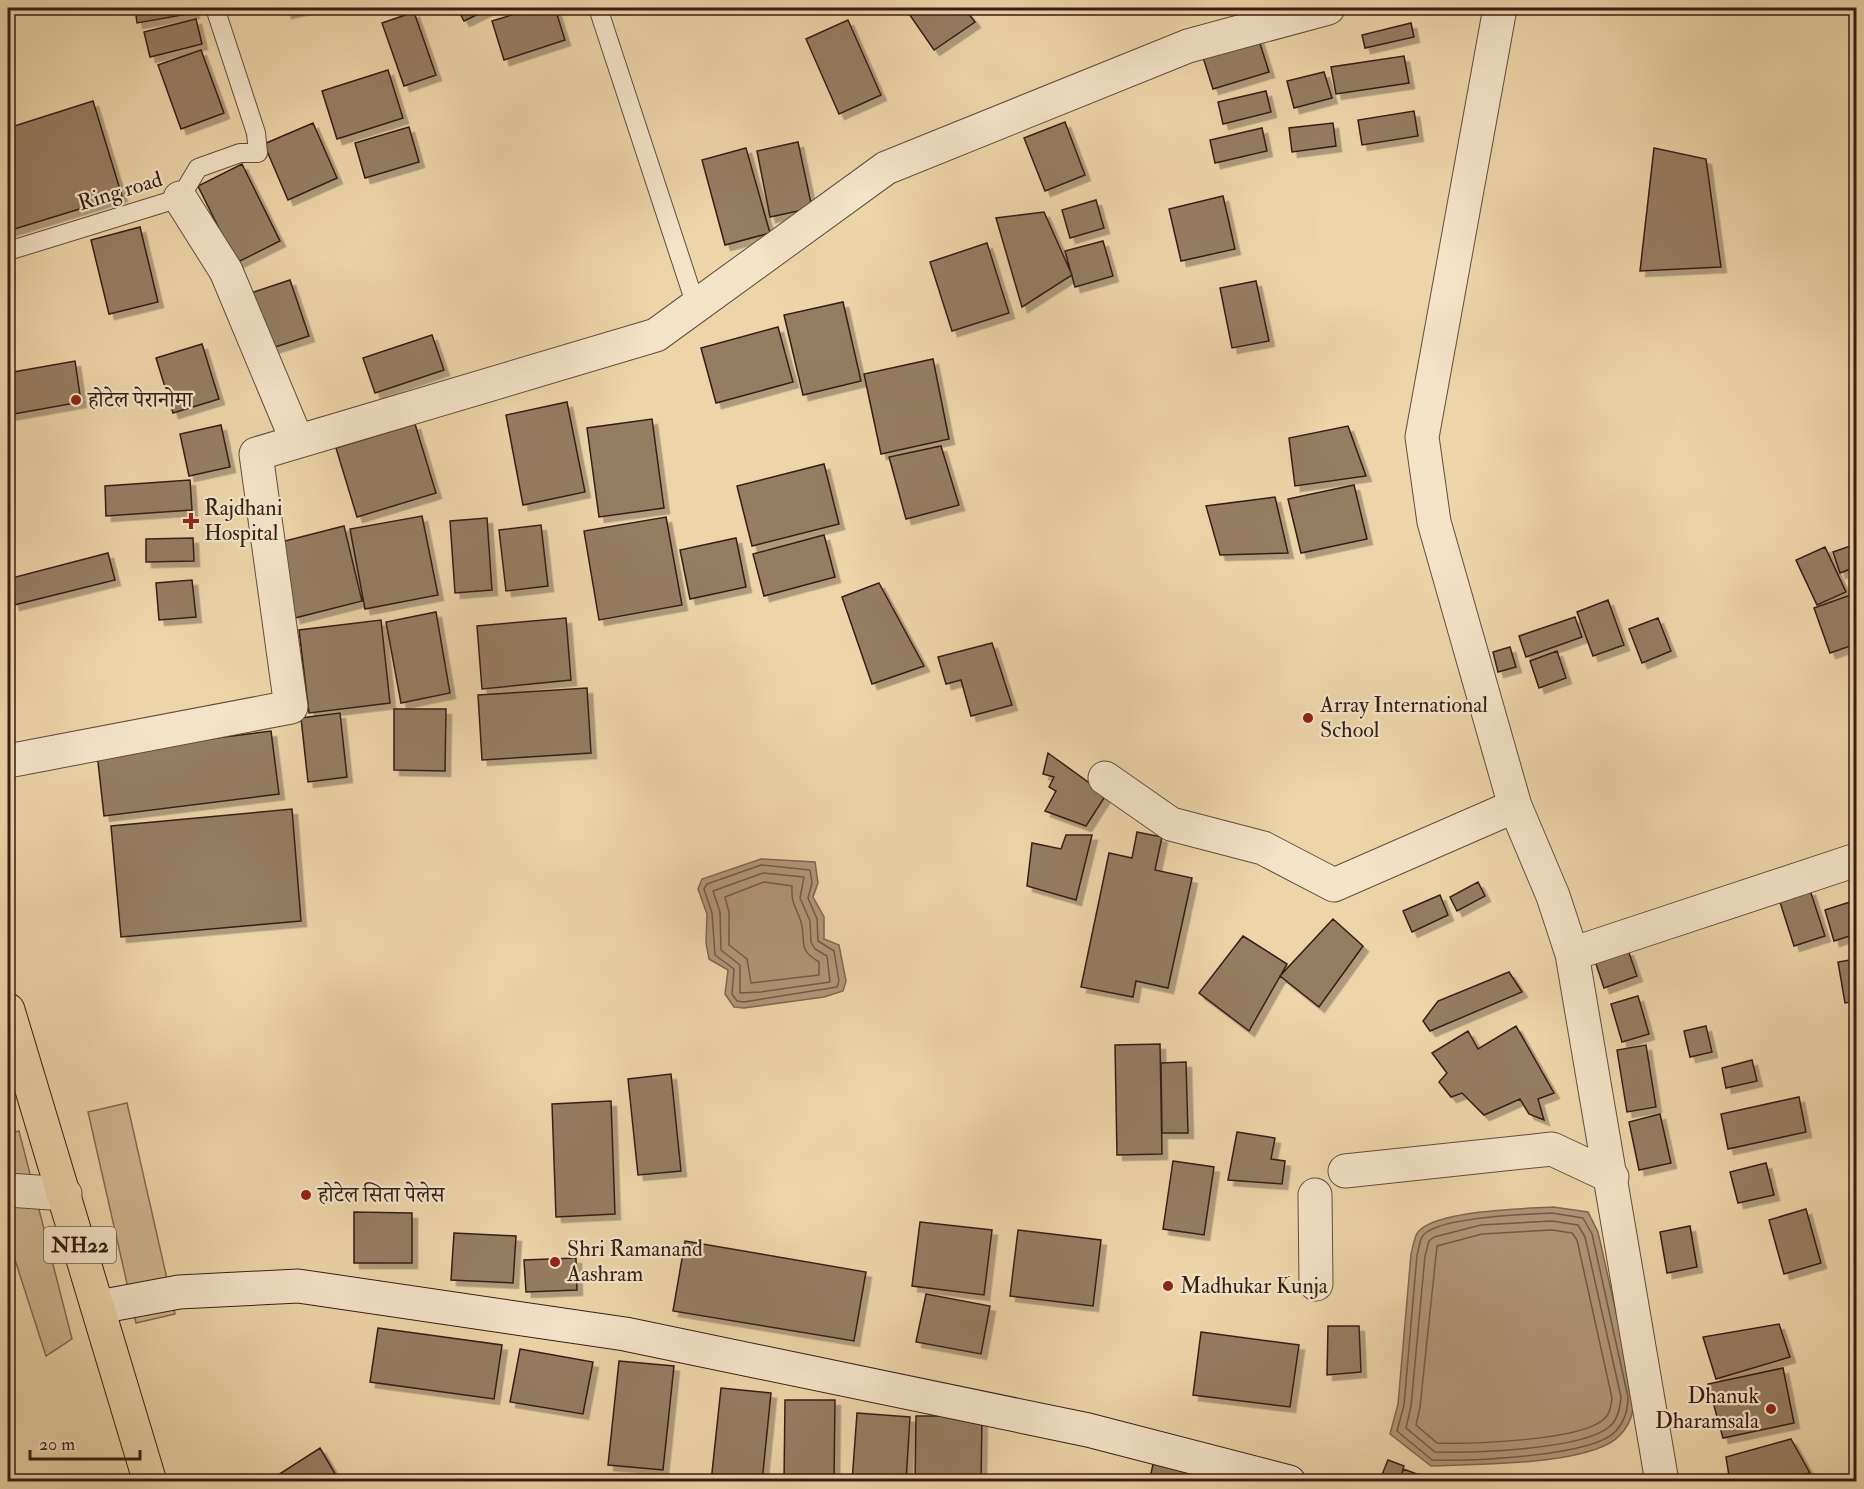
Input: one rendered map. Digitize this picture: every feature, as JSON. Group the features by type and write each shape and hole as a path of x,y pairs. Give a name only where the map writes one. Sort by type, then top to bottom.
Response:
{"highway":[{"name":"NH22","path":"8,1010 150,1482"}],"street":[{"path":"8,761 291,707 256,454 656,335 886,168 1188,46 1328,8"},
{"path":"1500,8 1422,437 1434,522 1515,806 1553,896 1572,954 1612,1177 1662,1482"},
{"path":"180,198 226,271 297,441"},
{"path":"1105,778 1171,824 1263,848 1334,885 1515,806"},
{"path":"1572,954 1857,860"},
{"path":"1345,1171 1552,1149 1612,1177"},
{"path":"8,1190 65,1194"},
{"path":"1315,1195 1316,1284"},
{"path":"99,1307 179,1292 298,1286 625,1334 1088,1430 1289,1482"}],"lane":[{"name":"Ring road","path":"8,251 180,198 198,168 240,153 258,153 256,133 215,8"},
{"path":"598,8 696,306"}],"shaded area":[{"path":"127,1103 175,1314 136,1323 88,1112"},
{"path":"19,1131 72,1339 46,1356 8,1238 8,1134"}],"water":[{"path":"761,859 815,862 818,883 813,897 824,917 824,939 839,945 846,981 843,991 824,997 744,1008 734,1007 725,994 728,970 709,959 706,943 707,914 698,889 702,879"},
{"path":"1553,1207 1588,1212 1598,1232 1635,1397 1629,1422 1620,1435 1606,1445 1585,1453 1531,1461 1431,1466 1390,1434 1398,1404 1411,1254 1417,1234 1428,1225 1461,1215"}],"building":[{"path":"135,8 193,8 194,13 137,23"},
{"path":"285,8 309,8 286,13"},
{"path":"457,8 491,8 464,21"},
{"path":"534,8 555,8 565,40 504,60 492,21"},
{"path":"905,8 964,8 975,22 934,50"},
{"path":"414,12 436,75 404,86 382,23"},
{"path":"196,19 202,44 150,57 144,32"},
{"path":"848,20 881,95 839,114 806,39"},
{"path":"1411,23 1414,37 1365,48 1362,35"},
{"path":"1257,34 1269,72 1213,89 1201,51"},
{"path":"201,50 224,113 181,129 158,65"},
{"path":"1404,56 1409,83 1336,94 1331,67"},
{"path":"388,70 403,118 337,139 322,91"},
{"path":"1324,72 1332,98 1294,108 1287,81"},
{"path":"1266,91 1271,112 1223,124 1218,102"},
{"path":"93,101 122,196 8,231 8,128"},
{"path":"1414,111 1418,136 1362,145 1358,120"},
{"path":"1065,122 1085,175 1045,191 1024,138"},
{"path":"313,123 337,178 288,200 264,144"},
{"path":"1333,123 1336,146 1292,152 1289,128"},
{"path":"409,127 419,162 365,178 355,143"},
{"path":"1262,128 1267,151 1215,163 1210,140"},
{"path":"798,142 812,208 770,217 757,151"},
{"path":"746,148 770,233 725,245 702,160"},
{"path":"1654,148 1706,159 1721,267 1640,271"},
{"path":"242,164 280,241 236,263 198,186"},
{"path":"1223,196 1235,249 1181,261 1169,209"},
{"path":"1096,200 1104,228 1070,238 1062,210"},
{"path":"1044,212 1072,275 1022,307 996,218"},
{"path":"140,227 158,302 109,314 91,240"},
{"path":"1103,241 1113,276 1075,287 1065,251"},
{"path":"987,243 1009,313 952,331 930,262"},
{"path":"290,280 309,336 263,351 245,295"},
{"path":"1256,281 1269,341 1232,348 1220,288"},
{"path":"843,302 861,381 803,395 784,315"},
{"path":"778,327 793,382 716,403 701,348"},
{"path":"432,335 444,370 375,393 363,358"},
{"path":"202,344 219,399 173,413 156,358"},
{"path":"933,359 949,439 881,454 864,374"},
{"path":"75,361 81,402 8,415 8,373"},
{"path":"567,402 585,492 523,505 506,415"},
{"path":"652,419 664,508 599,517 587,428"},
{"path":"415,424 436,493 357,517 336,448"},
{"path":"221,425 230,467 189,476 180,434"},
{"path":"1348,426 1366,476 1295,486 1289,438"},
{"path":"941,446 959,505 906,519 889,457"},
{"path":"824,464 839,524 752,546 737,486"},
{"path":"190,480 192,510 106,516 105,486"},
{"path":"1354,485 1367,539 1301,553 1288,499"},
{"path":"1275,497 1288,553 1220,555 1206,506"},
{"path":"422,516 438,595 365,609 350,529"},
{"path":"666,517 682,605 599,620 584,531"},
{"path":"487,518 492,590 455,593 450,521"},
{"path":"541,525 548,586 506,591 499,530"},
{"path":"344,526 362,601 295,618 277,543"},
{"path":"824,535 835,577 764,596 753,554"},
{"path":"193,538 194,561 146,562 146,539"},
{"path":"736,538 746,587 690,599 680,550"},
{"path":"1856,544 1856,567 1840,573 1833,552"},
{"path":"1825,547 1846,592 1817,605 1796,560"},
{"path":"108,553 115,580 14,605 8,579"},
{"path":"192,580 196,617 159,620 156,583"},
{"path":"879,583 924,666 872,684 842,597"},
{"path":"1856,593 1856,644 1830,653 1814,608"},
{"path":"1608,600 1624,645 1593,656 1577,612"},
{"path":"436,612 450,693 401,703 386,622"},
{"path":"1575,617 1582,637 1526,657 1519,636"},
{"path":"566,618 571,680 482,689 477,626"},
{"path":"1658,618 1671,651 1642,663 1629,629"},
{"path":"381,620 390,703 309,713 299,630"},
{"path":"992,643 1012,705 971,716 961,680 946,684 938,657"},
{"path":"1510,647 1516,667 1498,672 1493,652"},
{"path":"1557,651 1566,678 1539,688 1530,661"},
{"path":"587,688 591,753 482,760 478,695"},
{"path":"394,709 446,709 445,771 394,770"},
{"path":"340,713 347,777 308,782 301,718"},
{"path":"271,731 279,794 104,816 97,753"},
{"path":"1048,753 1106,795 1086,826 1045,811 1056,791 1049,787 1054,777 1043,774"},
{"path":"292,809 301,921 121,937 111,826"},
{"path":"1137,832 1162,837 1155,870 1192,878 1168,988 1136,981 1133,997 1081,987 1109,853 1132,858"},
{"path":"1066,835 1092,835 1076,900 1027,886 1032,843 1061,849"},
{"path":"1478,882 1485,896 1457,911 1450,897"},
{"path":"1810,890 1825,936 1794,946 1779,899"},
{"path":"1440,895 1448,915 1412,932 1403,911"},
{"path":"1856,900 1856,934 1834,941 1825,910"},
{"path":"1333,919 1363,946 1319,1007 1280,976"},
{"path":"1243,936 1287,964 1249,1031 1199,993"},
{"path":"1628,950 1637,976 1604,988 1595,961"},
{"path":"1856,959 1856,1001 1845,1003 1838,962"},
{"path":"1509,972 1522,992 1430,1031 1423,1021 1438,1001"},
{"path":"1638,996 1649,1034 1622,1042 1611,1004"},
{"path":"1516,1026 1554,1093 1538,1099 1544,1120 1529,1114 1520,1099 1484,1115 1462,1093 1451,1097 1439,1082 1447,1073 1432,1053 1468,1031 1478,1049"},
{"path":"1706,1026 1712,1052 1690,1057 1684,1031"},
{"path":"1160,1044 1162,1154 1117,1155 1115,1045"},
{"path":"1646,1045 1656,1107 1627,1112 1617,1050"},
{"path":"1752,1060 1757,1081 1726,1088 1722,1068"},
{"path":"1186,1062 1188,1133 1162,1133 1161,1063"},
{"path":"671,1074 681,1171 638,1175 628,1079"},
{"path":"1799,1097 1806,1132 1728,1149 1721,1114"},
{"path":"611,1101 615,1214 556,1217 552,1104"},
{"path":"1660,1114 1671,1163 1639,1170 1629,1122"},
{"path":"1237,1132 1275,1138 1271,1159 1285,1161 1282,1184 1228,1180"},
{"path":"1173,1161 1214,1167 1204,1235 1163,1229"},
{"path":"1766,1163 1774,1195 1738,1203 1730,1172"},
{"path":"1806,1209 1821,1263 1784,1274 1769,1220"},
{"path":"354,1212 412,1213 412,1263 354,1263"},
{"path":"920,1222 992,1230 984,1295 912,1286"},
{"path":"1690,1226 1697,1267 1667,1273 1660,1232"},
{"path":"1018,1230 1101,1240 1093,1306 1010,1296"},
{"path":"454,1233 516,1236 513,1283 451,1280"},
{"path":"685,1241 866,1272 854,1341 673,1311"},
{"path":"576,1258 577,1290 526,1292 524,1260"},
{"path":"926,1294 990,1306 981,1354 916,1342"},
{"path":"1779,1324 1790,1357 1716,1379 1703,1337"},
{"path":"1328,1326 1359,1326 1361,1372 1327,1375"},
{"path":"378,1328 502,1345 494,1399 370,1382"},
{"path":"1201,1332 1299,1345 1290,1407 1193,1395"},
{"path":"520,1349 593,1362 583,1414 510,1402"},
{"path":"619,1361 674,1366 663,1470 608,1465"},
{"name":"Dhanuk Dharamsala","path":"1783,1368 1794,1423 1723,1438 1708,1384"},
{"path":"721,1388 771,1393 762,1482 711,1482"},
{"path":"785,1400 835,1400 834,1482 784,1482"},
{"path":"857,1413 910,1417 906,1482 852,1482"},
{"path":"916,1416 982,1416 981,1482 915,1482"},
{"path":"1791,1439 1810,1473 1768,1482 1730,1482 1726,1457"},
{"path":"320,1448 340,1482 267,1482"},
{"path":"1154,1460 1231,1482 1149,1482"},
{"path":"1388,1460 1404,1466 1400,1482 1379,1482"},
{"path":"1403,1469 1417,1474 1416,1482 1400,1482"},
{"path":"1417,1474 1452,1479 1451,1482 1416,1482"}],"place":[{"name":"होटेल पेरानोमा","path":"76,400"},
{"name":"Rajdhani Hospital","path":"191,521"},
{"name":"Array International School","path":"1308,718"},
{"name":"होटेल सिता पेलेस","path":"306,1195"},
{"name":"Shri Ramanand Aashram","path":"555,1262"},
{"name":"Madhukar Kunja","path":"1168,1286"},
{"name":"Dhanuk Dharamsala","path":"1771,1409"}]}
